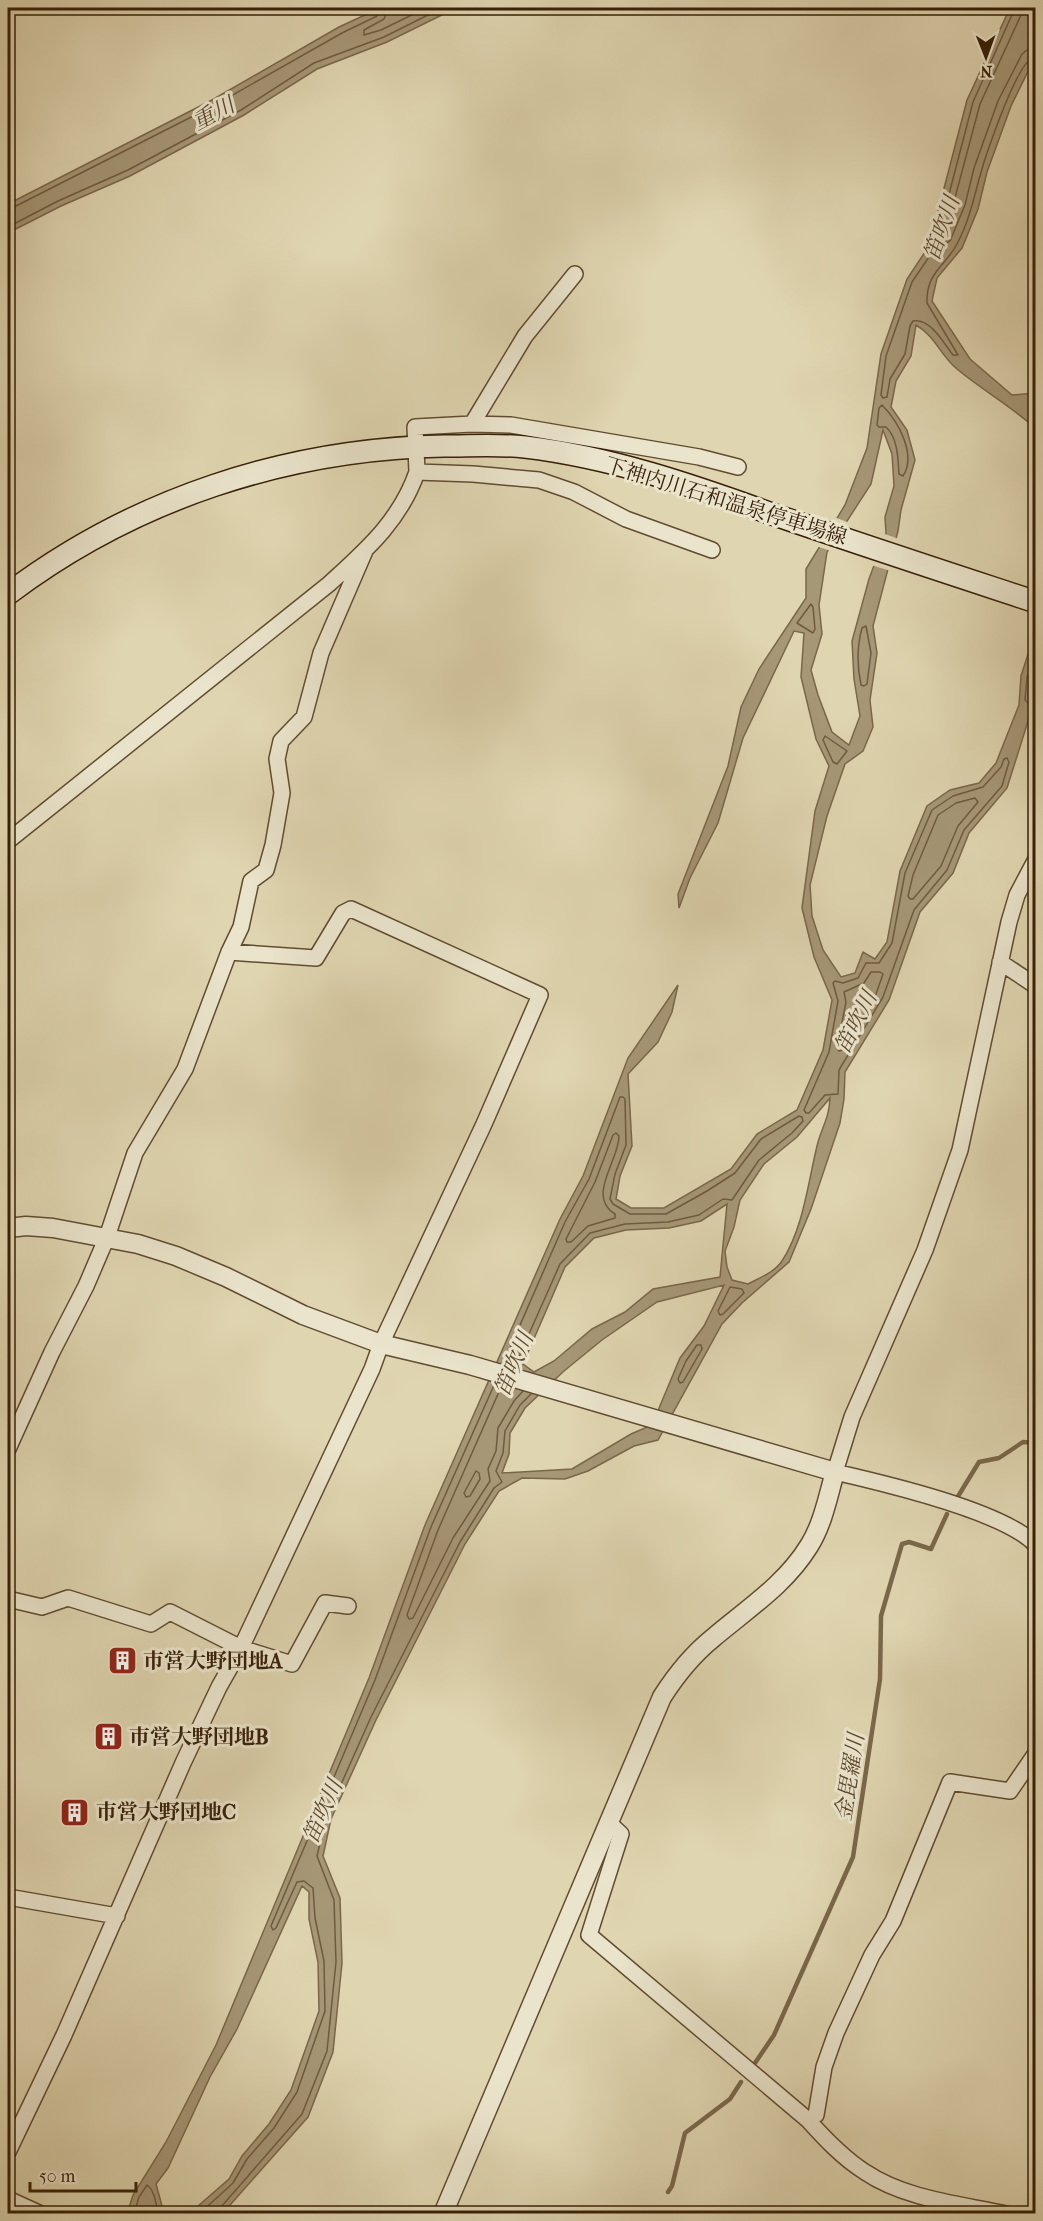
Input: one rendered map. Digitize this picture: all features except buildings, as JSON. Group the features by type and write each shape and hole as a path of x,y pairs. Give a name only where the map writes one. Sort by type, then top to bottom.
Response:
{"main road":[{"name":"下神内川石和温泉停車場線","path":"8,594 40,570 138,515 191,493 260,470 352,452 414,447 524,447 619,464 1035,602"}],"street":[{"path":"472,424 525,336 575,274"},
{"path":"8,841 282,624 365,551 404,503 417,472 414,447 415,427 472,424 511,425 699,457 738,467"},
{"path":"417,472 539,480 574,492 626,519 712,550"},
{"path":"8,1449 52,1352 86,1286 107,1237 135,1153 184,1070 229,952 242,927 251,881 266,870 282,793 277,759 280,741 304,717 321,653 365,551"},
{"path":"443,2214 662,1697 690,1659 712,1638 768,1594 792,1570 810,1545 822,1518 852,1417 924,1250 960,1150 1000,962 1017,895 1035,859"},
{"path":"8,2152 64,2035 183,1763 219,1687 241,1648 372,1369 381,1344 484,1124 540,995 351,909 343,913 316,957 229,952"},
{"path":"1000,962 1035,986"},
{"path":"8,1228 26,1226 53,1228 138,1244 176,1256 226,1277 303,1315 381,1344 470,1365 835,1472 921,1494 992,1518 1030,1539 1035,1545"},
{"path":"8,1599 42,1607 68,1598 151,1624 170,1612 241,1648 292,1664 325,1603 348,1606"},
{"path":"808,2120 816,2115 824,2067 836,2033 872,1955 892,1921 950,1782 1010,1791 1035,1753"},
{"path":"608,1822 621,1834 589,1935 808,2120 832,2146 866,2173 892,2186 926,2197 1006,2214"},
{"path":"8,1897 117,1916"},
{"path":"8,2199 41,2214"}],"water":[{"name":"重川","path":"380,8 456,8 387,42 317,69 244,115 130,176 61,206 8,233 8,204 212,100 339,27"},
{"name":"笛吹川","path":"1010,8 1035,8 1035,57 1011,106 987,172 978,209 962,248 937,278 932,301 970,359 1012,395 1035,393 1035,428 957,369 928,335 916,325 911,356 896,381 891,407 907,430 915,460 873,626 877,653 870,700 873,727 863,751 845,764 827,816 810,885 812,916 823,950 841,977 855,973 863,952 875,959 887,942 900,871 927,806 950,790 979,783 996,763 1019,705 1021,676 1031,645 1035,602 1035,699 1007,788 969,833 953,873 920,912 889,1000 845,1072 840,1123 811,1209 789,1262 742,1303 722,1324 658,1440 634,1446 588,1471 565,1479 522,1478 499,1491 465,1544 376,1720 331,1819 323,1856 340,1898 342,1963 333,2052 308,2117 223,2213 190,2213 229,2179 242,2156 269,2124 291,2090 319,2011 318,1962 309,1919 309,1892 302,1886 237,2029 210,2077 168,2168 156,2184 164,2213 127,2214 133,2195 166,2142 216,2045 369,1678 425,1525 560,1219 583,1176 628,1058 678,985 672,1012 658,1042 628,1074 632,1146 620,1176 616,1199 631,1208 664,1208 731,1169 757,1134 797,1110 823,1050 832,1000 814,957 802,908 815,811 829,766 816,739 801,677 804,633 794,631 743,738 718,823 690,878 679,908 678,894 728,766 741,707 759,669 806,598 806,569 845,505 867,448 881,354 907,279 929,246 967,100","holes":["883,430 892,454 894,486 885,517 886,533 869,579 852,641 854,679 860,716 849,745 832,732 811,670 822,634 819,605 827,552 871,484","830,1098 796,1234 789,1248 779,1265 766,1274 748,1284 732,1280 727,1267 725,1251 734,1227 740,1200 764,1164 797,1137","727,1204 720,1277 653,1289 625,1312 592,1329 554,1361 534,1372 523,1364 565,1267 594,1238 626,1230 669,1228 701,1221","724,1285 704,1326 680,1358 652,1425 631,1434 572,1469 502,1473 509,1454 510,1433 525,1408 564,1371 602,1340 657,1302"]}],"pier":[{"path":"834,517 850,523 831,551 816,546"},
{"path":"882,533 899,539 891,571 871,565"}],"waterway":[{"name":"金毘羅川","path":"957,1498 979,1462 999,1458 1023,1442 1036,1443"},
{"name":"金毘羅川","path":"755,2063 774,2035 853,1857 880,1679 881,1616 902,1544 909,1542 931,1549 947,1514"},
{"name":"金毘羅川","path":"668,2192 672,2186 685,2133 730,2099 741,2082"}],"place":[{"name":"市営大野団地A","path":"122,1661"},
{"name":"市営大野団地B","path":"108,1737"},
{"name":"市営大野団地C","path":"75,1812"}]}
